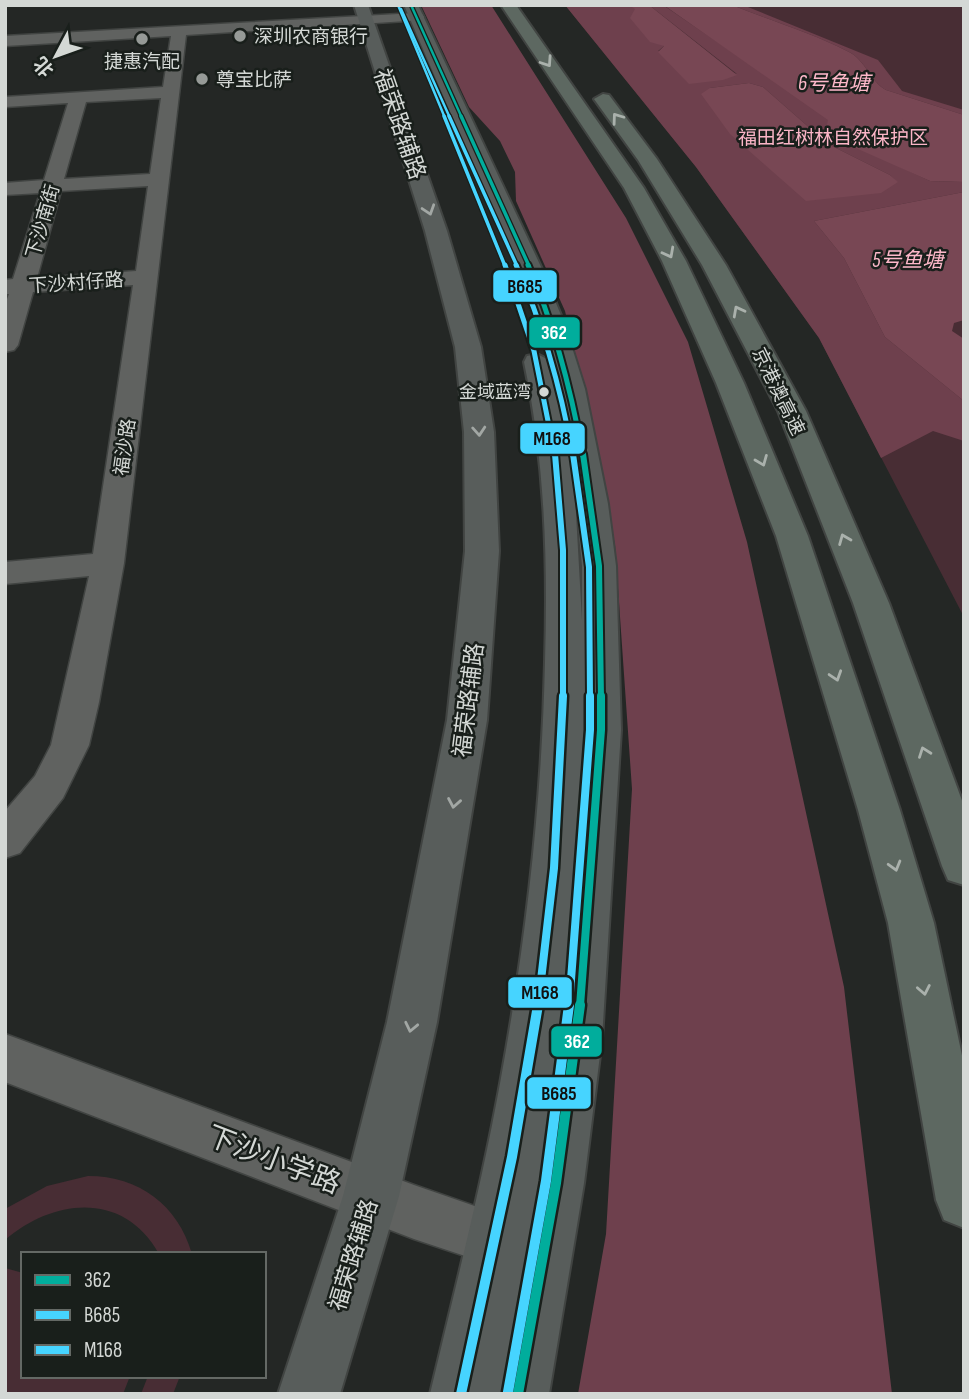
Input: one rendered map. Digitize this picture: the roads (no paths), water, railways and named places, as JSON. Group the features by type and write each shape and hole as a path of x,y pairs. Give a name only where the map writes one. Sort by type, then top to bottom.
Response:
{"highway":[{"name":"京港澳高速","path":"508,5 634,188 674,261 730,383 792,536 879,810 911,923 964,1200"},
{"name":"京港澳高速","path":"534,5 655,171 714,265 792,411 871,603 964,866"}],"main road":[{"name":"福荣路辅路","path":"309,1394 371,1196 414,1011 456,789 477,631 482,507 477,405 464,328 436,231 393,13"},
{"path":"393,13 506,266 530,336 548,413 562,531 564,718 557,823 534,1032 495,1240 461,1394"},
{"path":"393,13 534,277 571,389 597,537 602,650 599,782 577,1039 544,1254 517,1394"}],"street":[{"path":"5,39 171,25 393,13"},
{"name":"福沙路","path":"5,841 48,787 70,746 81,702 108,563 148,277 171,92 171,25"},
{"path":"5,102 171,92"},
{"name":"下沙南街","path":"5,345 14,286 52,186 79,97"},
{"path":"5,189 159,179"},
{"name":"下沙村仔路","path":"14,286 148,277"},
{"path":"5,573 108,563"},
{"name":"下沙小学路","path":"5,1058 371,1196 495,1240 544,1254"}],"water":[{"name":"6号鱼塘","path":"629,5 649,5 737,75 723,80 689,84 658,52 664,46 650,42 630,18 635,9"},
{"name":"6号鱼塘","path":"732,5 849,52 860,60 876,82 886,90 964,115 964,182 930,181 840,141 827,125 828,120 665,6"},
{"path":"749,83 763,87 828,144 890,175 898,182 881,193 806,201 730,134 701,94 710,88"},
{"name":"5号鱼塘","path":"964,192 964,320 954,323 952,331 964,339 964,401 885,337 844,258 814,221"}],"place":[{"name":"深圳农商银行","path":"240,36"},
{"name":"捷惠汽配","path":"142,39"},
{"name":"尊宝比萨","path":"202,79"},
{"name":"金域蓝湾","path":"544,392"}],"park label":[{"name":"福田红树林自然保护区","path":"833,137"}]}
